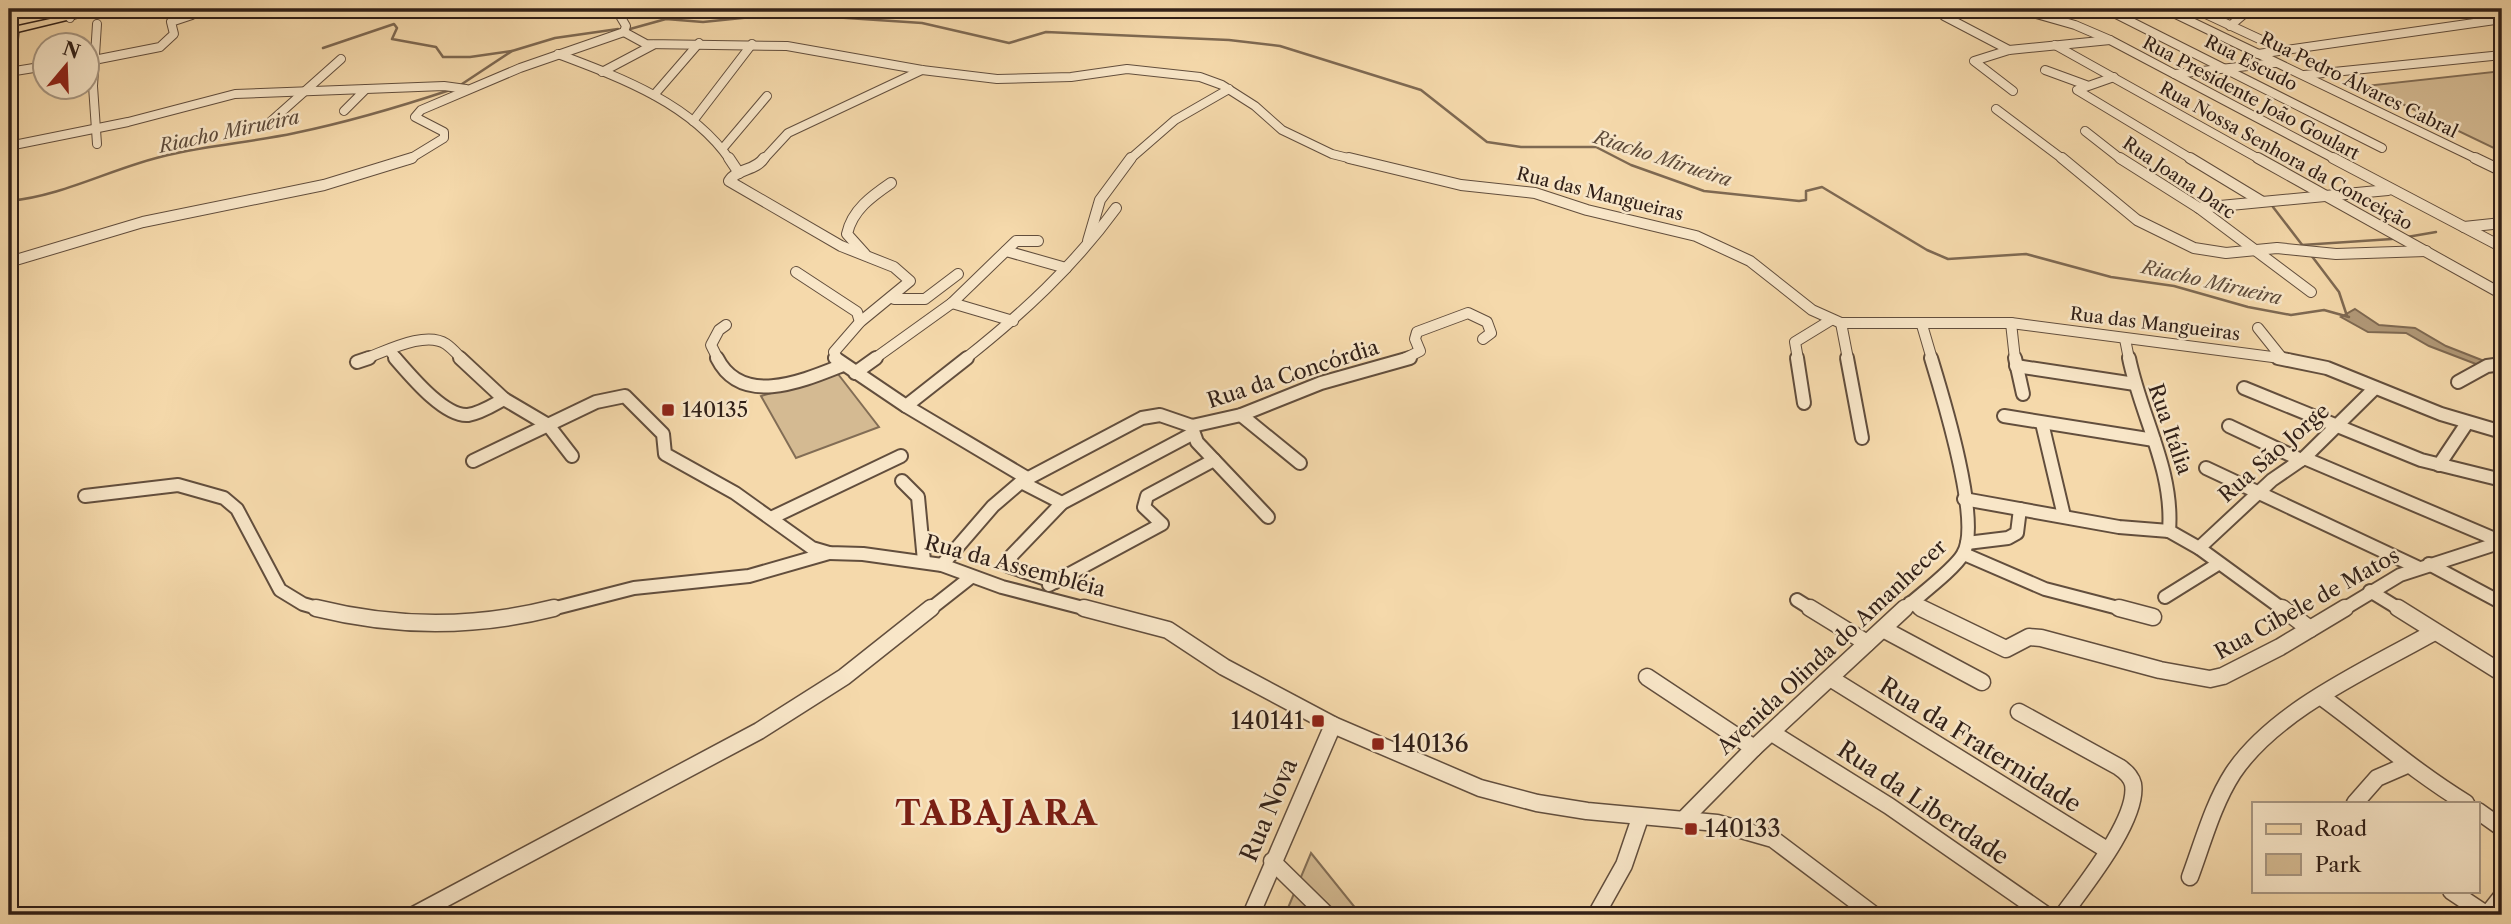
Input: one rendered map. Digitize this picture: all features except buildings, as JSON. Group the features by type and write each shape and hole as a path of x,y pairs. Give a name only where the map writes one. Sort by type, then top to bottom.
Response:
{"main road":[{"path":"12,30 107,9"}],"street":[{"path":"63,9 70,18"},
{"path":"9,262 125,226 346,178 397,164 420,154 444,138 444,132 414,114 466,89 624,32 625,26 616,9"},
{"name":"Rua Presidente João Goulart","path":"2019,9 2075,25 2110,40 2388,190 2502,247"},
{"name":"Rua Escudo","path":"2106,9 2382,148"},
{"name":"Rua Pedro Álvares Cabral","path":"2165,9 2502,171"},
{"path":"2195,9 2283,50"},
{"path":"2230,26 2250,9"},
{"path":"2454,9 2499,20"},
{"path":"102,57 166,45 174,34 171,22 192,15"},
{"path":"1944,16 2009,50"},
{"path":"2259,54 2499,20"},
{"path":"96,32 97,24"},
{"path":"9,85 12,30"},
{"name":"Rua das Mangueiras","path":"624,32 653,45 752,44 805,48 922,70 1019,79 1136,69 1210,79 1255,106 1282,130 1332,154 1461,185 1535,193 1594,211 1696,236 1750,261 1779,281 1804,304 1836,321 1922,325 2011,323 2282,358 2327,368 2468,423 2502,432"},
{"path":"2012,91 1973,64 1991,54 2009,50 2110,40"},
{"path":"654,95 698,43"},
{"path":"693,121 752,44"},
{"path":"603,72 653,45"},
{"name":"Rua Nossa Senhora da Conceição","path":"2055,45 2502,294"},
{"path":"558,54 654,95 693,121 723,148 739,173"},
{"path":"2302,75 2502,55"},
{"path":"268,124 341,59"},
{"path":"2173,74 2275,63"},
{"path":"10,72 32,68"},
{"path":"922,70 788,134 769,150 760,165 739,173 729,181 841,246 894,267 910,281 894,299 860,322 843,338 834,352 835,358 906,406 1062,503"},
{"path":"2045,70 2083,88 2118,113 2261,201"},
{"path":"2083,88 2114,77"},
{"path":"9,146 95,130 218,97 256,92 444,86 466,89"},
{"path":"344,111 366,89"},
{"path":"1087,245 1102,197 1157,132 1185,110 1228,89"},
{"path":"723,148 767,96"},
{"path":"93,102 97,144"},
{"path":"1996,109 2036,137 2137,220 2194,248 2226,253 2277,248 2336,254 2426,251"},
{"name":"Rua Joana Darc","path":"2085,131 2130,166 2199,208 2311,292"},
{"path":"867,257 846,234 847,227 854,216 891,183"},
{"path":"2199,208 2388,190"},
{"path":"906,406 1013,321 1087,245 1116,208"},
{"path":"2463,227 2502,223"},
{"path":"855,373 951,303 1016,241 1038,241"},
{"path":"1006,251 1066,268"},
{"path":"796,272 857,312 860,322"},
{"path":"894,299 925,299 958,274"},
{"path":"951,303 1013,321"},
{"name":"Rua da Concórdia","path":"942,565 980,520 1024,480 1142,418 1160,415 1192,430 1241,415 1321,383 1412,357 1420,351 1415,339 1418,332 1461,314 1474,313 1487,322 1491,333 1483,339"},
{"path":"1804,403 1794,342 1836,321 1862,438"},
{"path":"2011,323 2016,366 2023,394"},
{"path":"726,325 719,330 711,345 725,370 744,383 772,389 786,387 843,365"},
{"name":"Avenida Olinda do Amanhecer","path":"1683,820 1754,748 1966,549 1964,499 1922,325"},
{"path":"2258,328 2282,358"},
{"name":"Rua Itália","path":"2125,339 2134,384 2172,497 2169,531"},
{"path":"357,362 428,340 444,342 504,399 548,425 572,456"},
{"path":"390,351 414,381 456,412 470,414 504,399"},
{"path":"2458,382 2480,370 2501,364"},
{"path":"2016,366 2134,384"},
{"path":"2244,388 2439,465 2502,480"},
{"name":"Rua São Jorge","path":"2199,548 2260,491 2302,459 2375,388"},
{"name":"Rua da Assembléia","path":"548,425 596,402 612,397 629,398 663,434 665,454 735,494 799,541 830,553 942,565 971,577 1168,630 1224,667 1333,724 1480,788 1537,803 1640,818 1717,822 1773,839 1874,915"},
{"path":"1241,415 1300,463"},
{"path":"2004,416 2154,440"},
{"path":"2042,423 2064,516"},
{"path":"2439,465 2468,423"},
{"path":"473,461 548,425"},
{"path":"2229,426 2502,542"},
{"path":"1055,582 1014,569 1008,566 1009,561 1062,503 1192,430 1214,460 1268,517"},
{"path":"771,518 901,456"},
{"path":"1031,594 1162,524 1144,508 1147,496 1214,460"},
{"path":"2206,468 2502,603"},
{"path":"902,481 918,497 924,561"},
{"path":"85,496 170,485 224,498 237,509 280,590 290,597 319,609 407,625 508,620 634,588 749,576 830,553"},
{"path":"1964,499 2131,529 2169,531 2199,548 2310,629"},
{"path":"1966,549 2017,533 2020,509"},
{"name":"Rua Cibele de Matos","path":"2130,662 2193,678 2210,679 2250,663 2370,591 2424,566 2502,542"},
{"path":"1966,549 2045,589 2153,617"},
{"path":"2165,597 2218,564"},
{"path":"414,915 760,731 886,647 971,577"},
{"path":"2370,591 2502,673"},
{"path":"1797,600 1867,643"},
{"path":"1910,603 2006,649 2015,647 2029,637 2130,662"},
{"path":"1883,629 1982,682"},
{"path":"2190,877 2218,803 2242,761 2281,725 2434,632"},
{"path":"1647,677 1754,748"},
{"name":"Rua da Fraternidade","path":"1830,678 2106,850"},
{"path":"2323,698 2380,740 2407,765 2464,802"},
{"path":"2019,712 2106,759 2132,779 2133,799 2106,850 2063,915"},
{"name":"Rua Nova","path":"1251,915 1333,724"},
{"name":"Rua da Liberdade","path":"1772,733 1889,806 2046,915"},
{"path":"2356,802 2377,778 2407,765"},
{"path":"2480,812 2502,828"},
{"path":"1596,915 1624,865 1640,818"},
{"path":"1272,861 1327,915"},
{"path":"2452,892 2487,915 2502,896"}],"green space":[{"path":"2502,71 2502,152 2365,86"},
{"path":"838,374 879,427 796,458 761,396"},
{"path":"1311,853 1361,915 1285,915"}],"shaded area":[{"path":"2355,309 2379,325 2415,328 2446,346 2502,368 2502,374 2429,346 2406,333 2368,332 2341,317"}],"waterway":[{"name":"Riacho Mirueira","path":"630,29 666,19 703,22 812,11 832,17 922,23 1009,43 1046,32 1229,40 1280,46 1421,90 1487,142 1521,147 1596,147 1631,165 1704,191 1799,201 1806,200 1806,191 1822,187 1927,250 1948,259 2026,254 2111,277 2174,286 2248,307 2291,315 2324,310 2349,317"},
{"path":"323,48 394,24 397,28 392,39 436,47 443,57 470,57 512,51"},
{"name":"Riacho Mirueira","path":"512,51 555,38 618,29"},
{"name":"Riacho Mirueira","path":"462,84 512,51"},
{"name":"Riacho Mirueira","path":"9,201 49,193 148,160 315,129 450,90"},
{"path":"2273,207 2302,245"},
{"path":"2407,237 2436,232"},
{"path":"2302,245 2392,239"},
{"path":"2311,255 2339,292 2347,316"}],"place":[{"name":"140135","path":"668,410"},
{"name":"140141","path":"1318,721"},
{"name":"140136","path":"1378,744"},
{"name":"140133","path":"1691,829"}],"district":[{"name":"TABAJARA","path":"997,813"}]}
